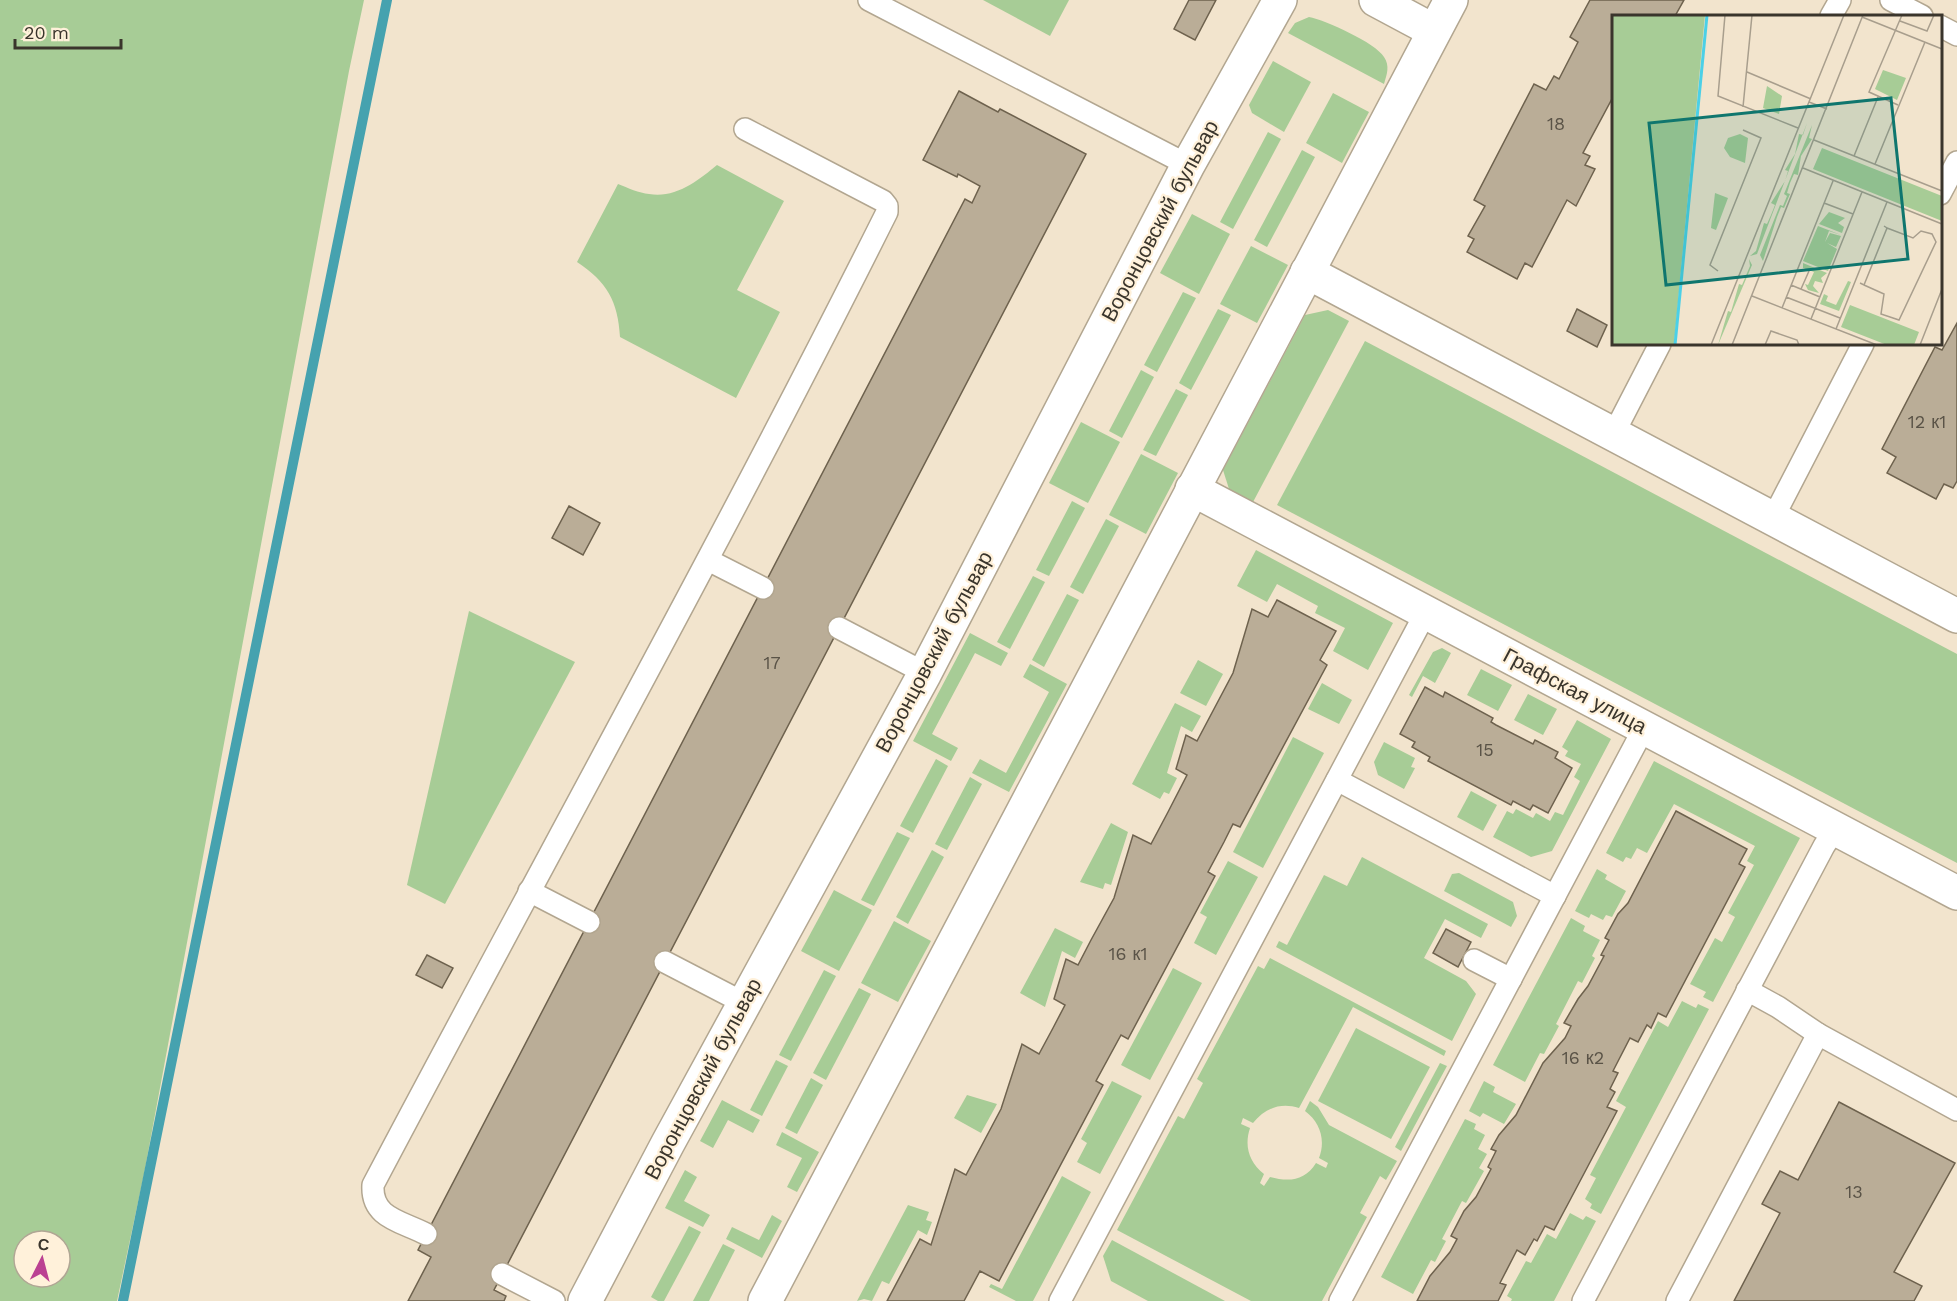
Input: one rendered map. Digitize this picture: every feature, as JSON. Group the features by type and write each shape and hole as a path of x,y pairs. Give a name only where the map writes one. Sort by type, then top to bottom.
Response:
{"street":[{"name":"Воронцовский бульвар","path":"585,1301 744,1003 925,673 1188,165 1280,0"},
{"path":"1376,0 1434,31"},
{"path":"765,1301 1450,0"},
{"path":"1307,272 1957,616"},
{"name":"Графская улица","path":"1192,489 1957,893"}],"lane":[{"path":"869,0 1188,165"},
{"path":"1832,15 1839,0"},
{"path":"1892,0 1920,15"},
{"path":"1942,27 1957,35"},
{"path":"426,1234 380,1212 372,1198 373,1185 708,560 887,212 887,206 883,201 745,129"},
{"path":"1942,192 1957,162"},
{"path":"1614,433 1659,345"},
{"path":"1773,518 1862,345"},
{"path":"708,560 763,588"},
{"path":"1060,1301 1426,612"},
{"path":"839,628 925,673"},
{"path":"1340,1301 1644,728"},
{"path":"1337,780 1555,896"},
{"path":"1583,1301 1747,990 1835,829"},
{"path":"529,891 589,922"},
{"path":"1474,960 1510,979"},
{"path":"665,962 744,1003"},
{"path":"1747,990 1778,1007 1818,1034 1957,1110"},
{"path":"1677,1301 1818,1034"},
{"path":"502,1274 554,1301"}],"green space":[{"path":"0,0 364,0 144,1174 117,1301 0,1301"},
{"path":"983,0 1069,0 1050,36"},
{"path":"1309,17 1350,33 1379,51 1387,64 1384,84 1288,33 1295,23"},
{"path":"1273,61 1311,82 1284,132 1252,113 1249,105"},
{"path":"1333,93 1369,112 1342,163 1306,143"},
{"path":"1268,132 1281,139 1233,229 1220,222"},
{"path":"1302,150 1315,157 1267,247 1254,240"},
{"path":"717,165 784,201 737,290 780,312 736,398 620,337 617,313 609,294 596,277 577,262 618,184 645,193 668,194 686,187"},
{"path":"1192,214 1230,234 1199,294 1160,273"},
{"path":"1251,246 1288,265 1257,323 1220,304"},
{"path":"1183,292 1196,298 1157,372 1144,365"},
{"path":"1218,309 1231,315 1191,390 1179,383"},
{"path":"1328,310 1349,321 1253,502 1229,489 1223,470 1305,315"},
{"path":"1365,341 1957,654 1957,863 1277,505"},
{"path":"1141,370 1154,377 1122,438 1109,431"},
{"path":"1176,389 1188,395 1156,456 1143,450"},
{"path":"1081,422 1120,442 1088,503 1049,483"},
{"path":"1141,454 1178,473 1146,534 1109,515"},
{"path":"1072,501 1085,508 1049,576 1036,570"},
{"path":"1106,519 1119,526 1083,594 1070,587"},
{"path":"1256,550 1393,623 1368,670 1333,651 1345,628 1315,613 1318,606 1277,584 1267,602 1237,586"},
{"path":"1033,576 1045,582 1010,649 997,642"},
{"path":"1067,594 1079,600 1044,667 1032,660"},
{"path":"469,611 575,662 445,904 407,885"},
{"path":"970,633 1008,653 1001,666 975,653 932,734 958,748 951,761 913,741"},
{"path":"1442,648 1451,653 1435,683 1423,676 1412,697 1409,695 1433,652"},
{"path":"1198,660 1223,674 1206,706 1180,693"},
{"path":"1030,664 1067,684 1009,792 972,773 980,759 1006,773 1049,692 1023,677"},
{"path":"1481,669 1512,685 1498,711 1467,695"},
{"path":"1322,683 1352,700 1339,724 1308,709"},
{"path":"1528,694 1557,709 1543,735 1514,720"},
{"path":"1175,703 1201,716 1192,732 1181,726 1167,773 1177,778 1169,794 1164,792 1160,799 1132,784"},
{"path":"1577,720 1611,739 1552,851 1531,857 1493,837 1507,811 1513,814 1516,809 1533,818 1536,813 1550,821 1555,812 1563,815 1580,781 1574,777 1581,764 1565,756 1568,751 1562,747"},
{"path":"1293,737 1324,753 1263,868 1233,852"},
{"path":"1384,742 1415,758 1411,767 1415,768 1404,789 1378,775 1374,762"},
{"path":"936,759 948,766 913,833 900,826"},
{"path":"1654,761 1800,838 1713,1002 1703,997 1706,992 1690,984 1715,938 1722,942 1735,917 1728,913 1754,865 1747,861 1755,846 1674,804 1647,853 1637,848 1631,859 1626,857 1623,862 1606,853"},
{"path":"970,777 982,784 947,850 935,844"},
{"path":"1471,791 1497,805 1483,831 1457,817"},
{"path":"1111,823 1128,832 1111,885 1105,883 1103,889 1080,882"},
{"path":"897,832 910,838 874,906 861,900"},
{"path":"932,850 944,857 908,924 896,917"},
{"path":"1362,857 1488,924 1481,938 1445,919 1424,958 1466,981 1476,994 1452,1041 1276,947 1279,941 1287,945 1324,875 1347,886"},
{"path":"1228,861 1258,877 1216,955 1194,943 1207,917 1200,913"},
{"path":"1597,869 1607,875 1605,879 1626,891 1612,917 1606,915 1603,920 1591,914 1589,918 1575,911"},
{"path":"1459,873 1513,902 1517,916 1511,927 1444,891 1452,874"},
{"path":"834,890 872,910 839,971 801,951"},
{"path":"1571,918 1585,926 1583,931 1600,940 1592,956 1595,958 1582,983 1578,981 1556,1024 1559,1026 1544,1054 1540,1053 1525,1082 1493,1065"},
{"path":"894,921 931,941 898,1002 861,983"},
{"path":"1055,928 1083,942 1075,958 1062,951 1045,1007 1020,993"},
{"path":"1270,958 1446,1051 1444,1056 1353,1007 1299,1108 1280,1106 1263,1113 1253,1123 1243,1118 1241,1124 1250,1128 1249,1153 1251,1159 1264,1174 1260,1183 1264,1186 1270,1177 1290,1180 1302,1177 1316,1163 1326,1168 1328,1163 1319,1158 1322,1138 1318,1126 1305,1111 1310,1101 1318,1107 1329,1125 1397,1161 1386,1180 1380,1176 1360,1213 1367,1217 1322,1301 1251,1301 1117,1230 1178,1116 1184,1119 1203,1083 1197,1079 1258,966 1264,969"},
{"path":"1173,968 1202,983 1150,1080 1121,1065"},
{"path":"824,970 836,976 791,1061 779,1055"},
{"path":"859,988 871,994 826,1080 813,1073"},
{"path":"1682,1001 1696,1008 1698,1004 1709,1009 1601,1214 1590,1208 1592,1204 1585,1199 1596,1178 1590,1175 1626,1107 1616,1101 1658,1021 1668,1027"},
{"path":"1356,1028 1430,1067 1391,1139 1318,1101"},
{"path":"776,1060 788,1066 762,1116 750,1110"},
{"path":"1440,1063 1447,1066 1401,1151 1395,1147"},
{"path":"811,1078 823,1085 797,1134 785,1128"},
{"path":"1112,1081 1142,1096 1100,1174 1077,1162 1087,1143 1081,1139"},
{"path":"1484,1081 1495,1087 1493,1092 1516,1104 1504,1124 1483,1113 1480,1117 1469,1111"},
{"path":"967,1095 997,1104 981,1133 954,1118"},
{"path":"722,1100 760,1120 753,1133 728,1120 713,1148 700,1141"},
{"path":"1465,1119 1476,1124 1474,1129 1485,1135 1478,1149 1487,1154 1479,1168 1484,1171 1466,1203 1462,1201 1442,1239 1446,1241 1435,1262 1431,1260 1413,1294 1381,1277"},
{"path":"782,1132 819,1152 797,1192 787,1187 802,1158 776,1145"},
{"path":"685,1170 697,1177 684,1201 710,1215 703,1227 665,1208"},
{"path":"1062,1176 1091,1192 1033,1301 1016,1301 989,1287 991,1284 1002,1289"},
{"path":"908,1205 929,1212 926,1220 932,1222 927,1235 918,1230 889,1284 882,1281 872,1301 864,1299 857,1301"},
{"path":"1570,1213 1583,1220 1586,1216 1596,1221 1554,1301 1511,1301 1512,1299 1507,1296 1526,1261 1531,1263 1547,1234 1556,1239"},
{"path":"772,1215 782,1221 762,1258 726,1239 732,1227 759,1240"},
{"path":"689,1226 701,1232 664,1301 658,1301 651,1297"},
{"path":"1112,1240 1225,1301 1148,1301 1111,1281 1103,1256"},
{"path":"723,1244 735,1250 709,1301 693,1301"}],"building":[{"path":"1189,0 1216,0 1195,40 1174,29"},
{"path":"1590,0 1684,0 1676,15 1612,15 1612,99 1583,153 1590,156 1585,165 1595,169 1576,206 1567,200 1532,267 1525,263 1517,279 1467,252 1474,239 1468,236 1485,206 1474,200 1534,84 1546,90 1554,76 1559,79 1578,42 1570,37"},
{"path":"959,91 998,112 1000,109 1086,154 494,1290 506,1296 504,1301 408,1301 431,1257 418,1250 965,199 972,203 980,186 923,160"},
{"path":"1577,309 1607,325 1597,347 1567,331"},
{"path":"1957,323 1957,481 1953,488 1944,484 1936,499 1887,473 1896,457 1882,449 1935,347 1942,350"},
{"path":"569,506 600,523 583,555 552,538"},
{"path":"1277,600 1336,631 1320,660 1327,665 1240,827 1233,824 1208,872 1215,876 1128,1039 1121,1035 1096,1081 1103,1085 999,1281 980,1271 964,1301 887,1301 920,1239 931,1245 955,1169 966,1175 1001,1109 1022,1044 1039,1054 1053,1028 1065,1005 1054,999 1066,959 1078,965 1114,898 1133,835 1151,844 1168,812 1187,775 1176,769 1186,735 1197,741 1233,673 1252,609 1268,617"},
{"path":"1425,687 1443,697 1445,692 1493,718 1491,722 1496,725 1533,744 1535,740 1558,752 1555,758 1572,768 1548,813 1533,805 1530,810 1513,801 1511,805 1428,761 1430,757 1412,747 1415,742 1400,734"},
{"path":"1676,811 1747,849 1739,864 1745,867 1666,1017 1658,1013 1651,1028 1647,1025 1638,1042 1630,1038 1613,1071 1618,1073 1610,1089 1615,1092 1607,1107 1617,1111 1569,1202 1554,1230 1545,1226 1537,1241 1534,1239 1525,1255 1517,1250 1500,1283 1506,1285 1498,1301 1417,1301 1430,1276 1450,1252 1457,1239 1451,1236 1491,1169 1488,1167 1496,1151 1491,1149 1499,1135 1516,1115 1543,1063 1565,1038 1571,1026 1564,1023 1604,956 1601,955 1609,940 1605,938 1618,914 1628,903"},
{"path":"1446,929 1471,942 1458,967 1433,953"},
{"path":"427,955 453,968 442,988 416,975"},
{"path":"1839,1102 1955,1163 1894,1272 1922,1286 1914,1301 1734,1301 1780,1213 1762,1204 1780,1171 1798,1180"}],"waterway":[{"path":"123,1301 387,0"}]}
